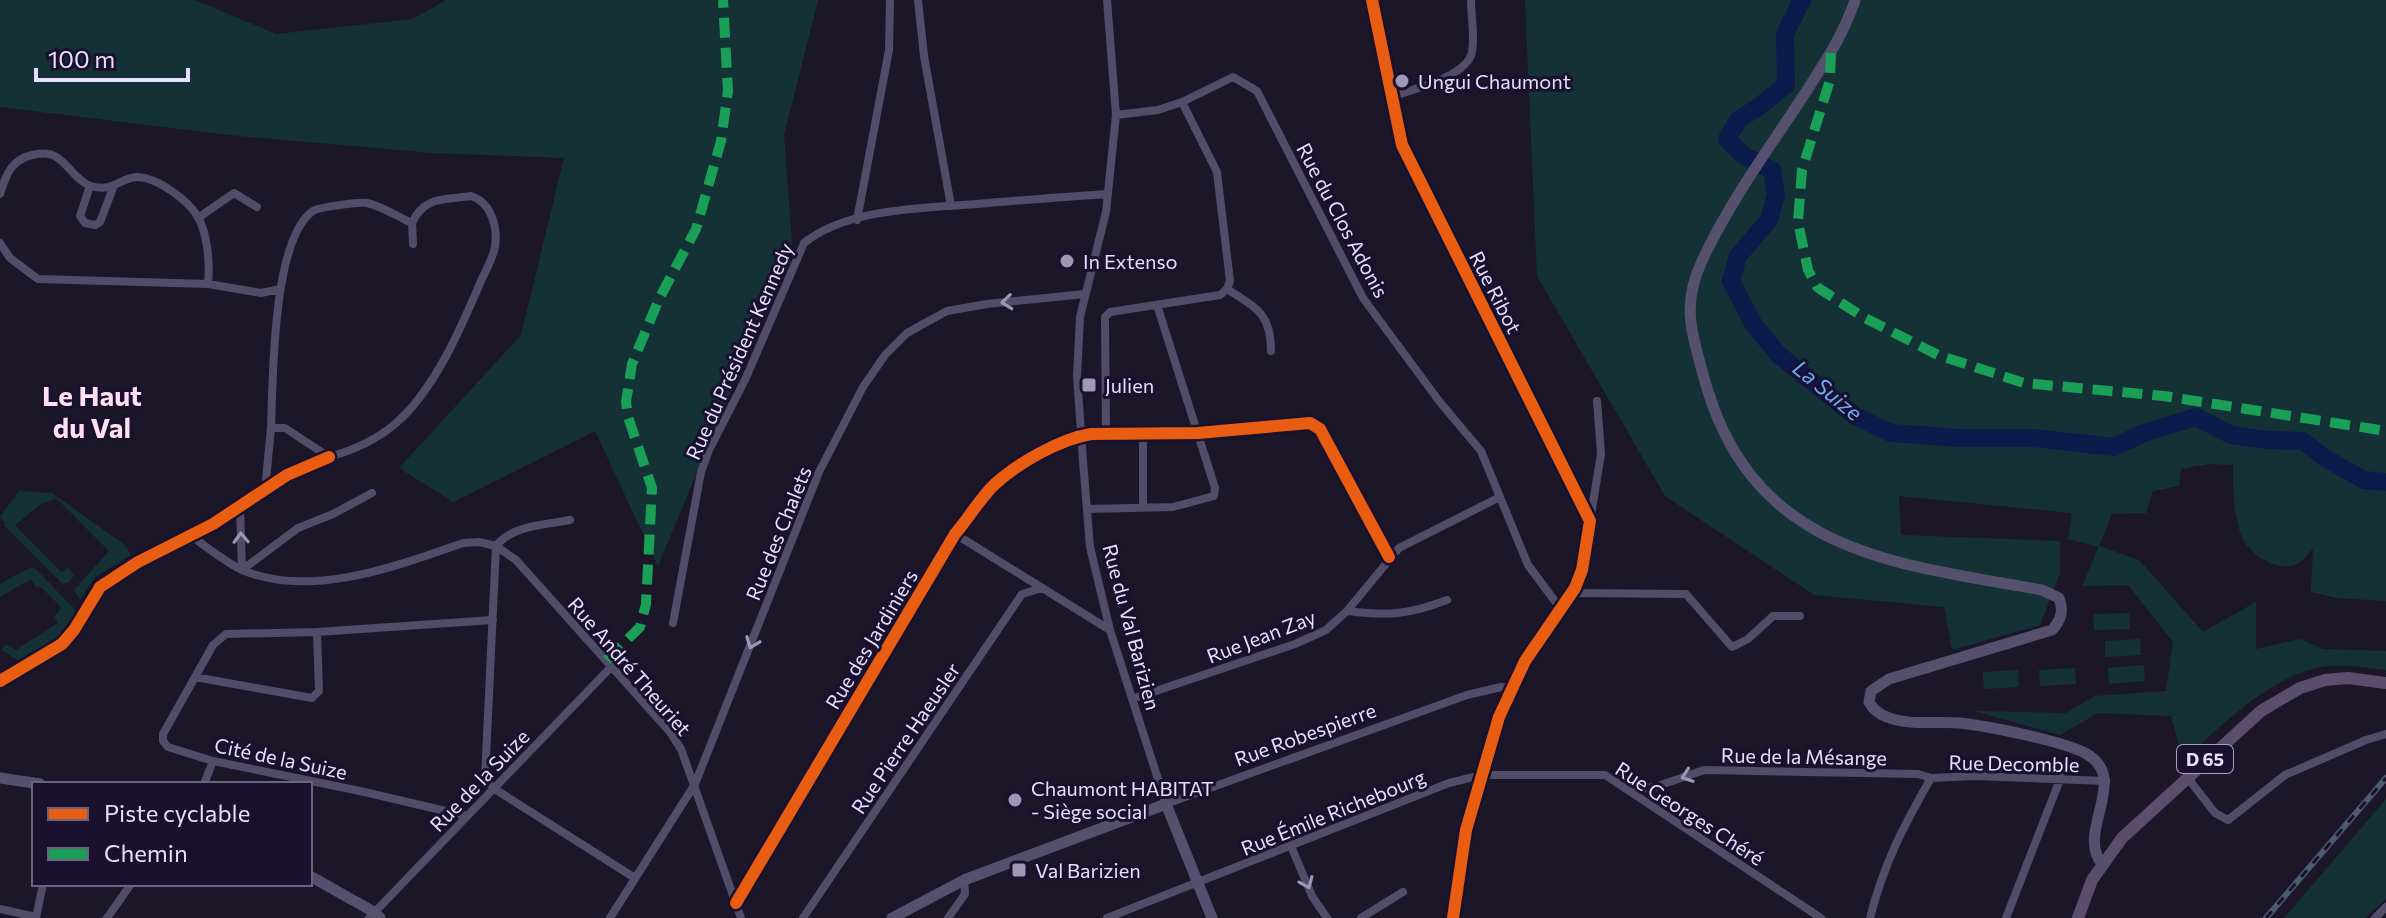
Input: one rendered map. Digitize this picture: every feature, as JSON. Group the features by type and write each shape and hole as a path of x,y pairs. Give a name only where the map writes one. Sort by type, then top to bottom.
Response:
{"main road":[{"path":"1855,0 1831,53 1759,164 1702,261 1694,282 1689,313 1708,390 1734,449 1763,490 1791,515 1841,544 1866,554 1908,566 2042,590 2059,598 2062,606 2058,623 2043,634 1882,682 1871,691 1869,697 1878,713 1894,719 1974,725 2071,747 2096,761 2106,781 2094,839 2095,855 2102,864"},
{"name":"D 65","path":"2078,918 2086,894 2102,864 2136,823 2261,711 2300,688 2336,679 2386,683"},
{"path":"0,778 32,783"},
{"name":"Rue Robespierre","path":"892,918 964,880 1166,804"},
{"name":"Rue du Val Barizien","path":"1166,804 1212,918"},
{"path":"312,877 374,916"}],"street":[{"path":"857,220 889,50 890,0"},
{"path":"918,0 924,56 951,206"},
{"name":"Rue du Val Barizien","path":"1107,0 1116,115 1106,212 1080,317 1077,376 1081,435 1090,547 1110,630 1166,804"},
{"name":"Rue Ribot","path":"1372,0 1402,145 1590,521"},
{"path":"1391,97 1458,72 1467,62 1472,52 1471,0"},
{"name":"Rue du Clos Adonis","path":"1116,115 1158,110 1233,77 1257,91 1363,298 1439,401 1481,451 1528,565 1560,608"},
{"path":"1106,433 1105,317 1110,312 1220,295 1230,281 1217,172 1182,102"},
{"path":"0,194 13,165 25,156 40,154 55,155 90,186 113,188"},
{"path":"90,186 80,216 85,223 95,225 100,222 113,188 123,181 137,177 166,185 198,218 210,261 208,284"},
{"path":"198,218 234,193 257,207"},
{"name":"Rue du Président Kennedy","path":"673,623 701,472 804,243 818,232 901,209 1107,194"},
{"path":"0,681 62,644 100,587 138,562 191,536 287,475 329,457 358,449 395,425 428,385 460,327 495,251 491,211 480,199 471,196 426,203 412,223 413,244"},
{"path":"265,490 280,289 291,248 304,220 315,209 366,203 412,223"},
{"path":"0,243 10,258 38,279 208,284 261,293 280,289"},
{"path":"1227,289 1265,317 1271,333 1271,351"},
{"name":"Rue des Chalets","path":"610,918 695,784 819,472 863,387 885,355 907,333 947,311 1085,294"},
{"path":"1087,509 1173,507 1214,496 1215,488 1157,305"},
{"path":"1453,918 1460,859 1499,717 1538,640 1572,593 1582,570 1601,454 1597,401"},
{"name":"Rue des Jardiniers","path":"736,903 955,534 994,485 1027,459 1081,435 1198,433 1310,423 1320,429 1389,557"},
{"path":"271,428 285,428 329,457"},
{"path":"1143,433 1143,507"},
{"path":"242,570 298,528 372,493"},
{"name":"Rue Jean Zay","path":"1132,699 1295,644 1326,630 1347,611 1389,557 1415,538 1500,497"},
{"path":"240,507 242,570"},
{"path":"570,520 503,536 496,546 485,778 493,788 635,878"},
{"path":"955,534 1110,630"},
{"path":"191,536 242,570 278,579 310,582 364,573 463,543 479,542 496,546"},
{"name":"Rue André Theuriet","path":"496,546 516,560 670,732 681,749 695,784 741,918"},
{"name":"Rue Pierre Haeusler","path":"803,918 1022,594 1042,588"},
{"path":"1572,593 1686,594 1732,647 1748,639 1773,616 1800,616"},
{"path":"1347,611 1377,615 1413,613 1447,600"},
{"name":"Cité de la Suize","path":"467,816 213,761 168,747 163,741 163,734 213,645 226,634 317,632 493,620"},
{"path":"195,677 312,698 319,691 317,632"},
{"name":"Rue de la Suize","path":"374,916 612,666"},
{"name":"Rue Robespierre","path":"1166,804 1467,695 1501,687 1511,688"},
{"path":"2187,777 2215,813 2228,820 2285,775 2386,734"},
{"path":"205,782 213,761"},
{"name":"Rue de la Mésange","path":"1631,791 1655,787 1704,770 1918,774 1931,778"},
{"name":"Rue Georges Chéré","path":"1482,775 1605,775 1821,918"},
{"name":"Rue Émile Richebourg","path":"1107,918 1449,783 1482,775"},
{"path":"2006,918 2061,777"},
{"name":"Rue Decomble","path":"1870,918 1878,886 1898,835 1931,778 2061,777 2106,781"},
{"path":"1291,846 1312,896 1327,918"},
{"path":"948,918 965,894 964,880"},
{"path":"0,909 36,917 43,886"},
{"path":"107,918 130,886"},
{"path":"1366,917 1403,892"},
{"path":"2375,918 2386,907"}],"green space":[{"path":"0,0 195,0 276,34 413,19 446,0 818,0 784,135 792,244 658,566 595,431 453,502 399,468 521,335 564,158 433,153 229,135 0,107"},
{"path":"1525,0 2386,0 2386,601 2337,598 2311,592 2313,549 2301,562 2282,566 2265,560 2250,549 2239,527 2233,465 2209,464 2181,469 2179,486 2153,491 2146,513 2112,514 2099,546 2139,560 2203,632 2256,602 2256,649 2300,639 2323,649 2386,651 2386,670 2329,666 2288,678 2250,702 2183,759 2171,716 2098,713 2060,735 1974,711 2066,713 2095,696 2166,691 2173,642 2128,585 2082,586 2099,547 2068,539 2072,513 1899,496 1901,535 2060,541 2060,573 2040,625 1952,650 1944,607 1814,595 1665,496 1537,276"},
{"path":"19,491 52,493 125,545 131,555 95,577 80,600 74,590 109,551 56,498 40,505 15,525 62,573 68,567 74,575 69,582 62,583 4,525 0,517"},
{"path":"31,567 78,613 61,637 23,663 1,650 6,645 16,650 58,623 54,616 60,606 42,588 36,587 31,579 0,597 0,584"},
{"path":"2129,613 2130,629 2094,630 2093,614"},
{"path":"2140,639 2141,655 2105,657 2105,641"},
{"path":"2144,665 2145,681 2109,684 2108,668"},
{"path":"2075,668 2076,684 2040,686 2039,670"},
{"path":"2018,670 2019,687 1984,689 1983,672"},
{"path":"2386,799 2386,899 2365,918 2284,918"}],"waterway":[{"name":"La Suize","path":"1802,0 1785,34 1786,85 1738,120 1727,139 1743,155 1772,170 1776,195 1769,220 1738,256 1731,281 1754,325 1779,355 1855,416 1891,433 1960,438 2034,438 2114,447 2144,433 2196,417 2231,435 2303,441 2325,458 2364,480 2386,482"}],"railway":[{"path":"2266,918 2386,778"}],"marked path":[{"path":"607,660 640,627 646,604 652,488 628,417 626,402 632,364 659,299 696,229 721,141 728,91 723,0"},
{"path":"1831,53 1830,80 1802,170 1798,222 1808,270 1817,287 1863,317 1938,355 2024,383 2164,396 2386,431"}],"cycle path":[{"path":"1372,0 1402,145 1590,521 1582,570 1575,588 1525,661 1499,717 1466,830 1453,918"},
{"path":"736,903 955,534 995,484 1040,453 1091,434 1198,433 1310,423 1320,429 1389,557"},
{"path":"0,681 62,644 100,587 138,562 213,524 287,475 329,457"}],"place":[{"name":"Ungui Chaumont","path":"1402,81"},
{"name":"In Extenso","path":"1067,261"},
{"name":"Julien","path":"1089,385"},
{"name":"Chaumont HABITAT - Siège social","path":"1015,800"},
{"name":"Val Barizien","path":"1019,870"}],"district":[{"name":"Le Haut du Val","path":"92,411"}]}
